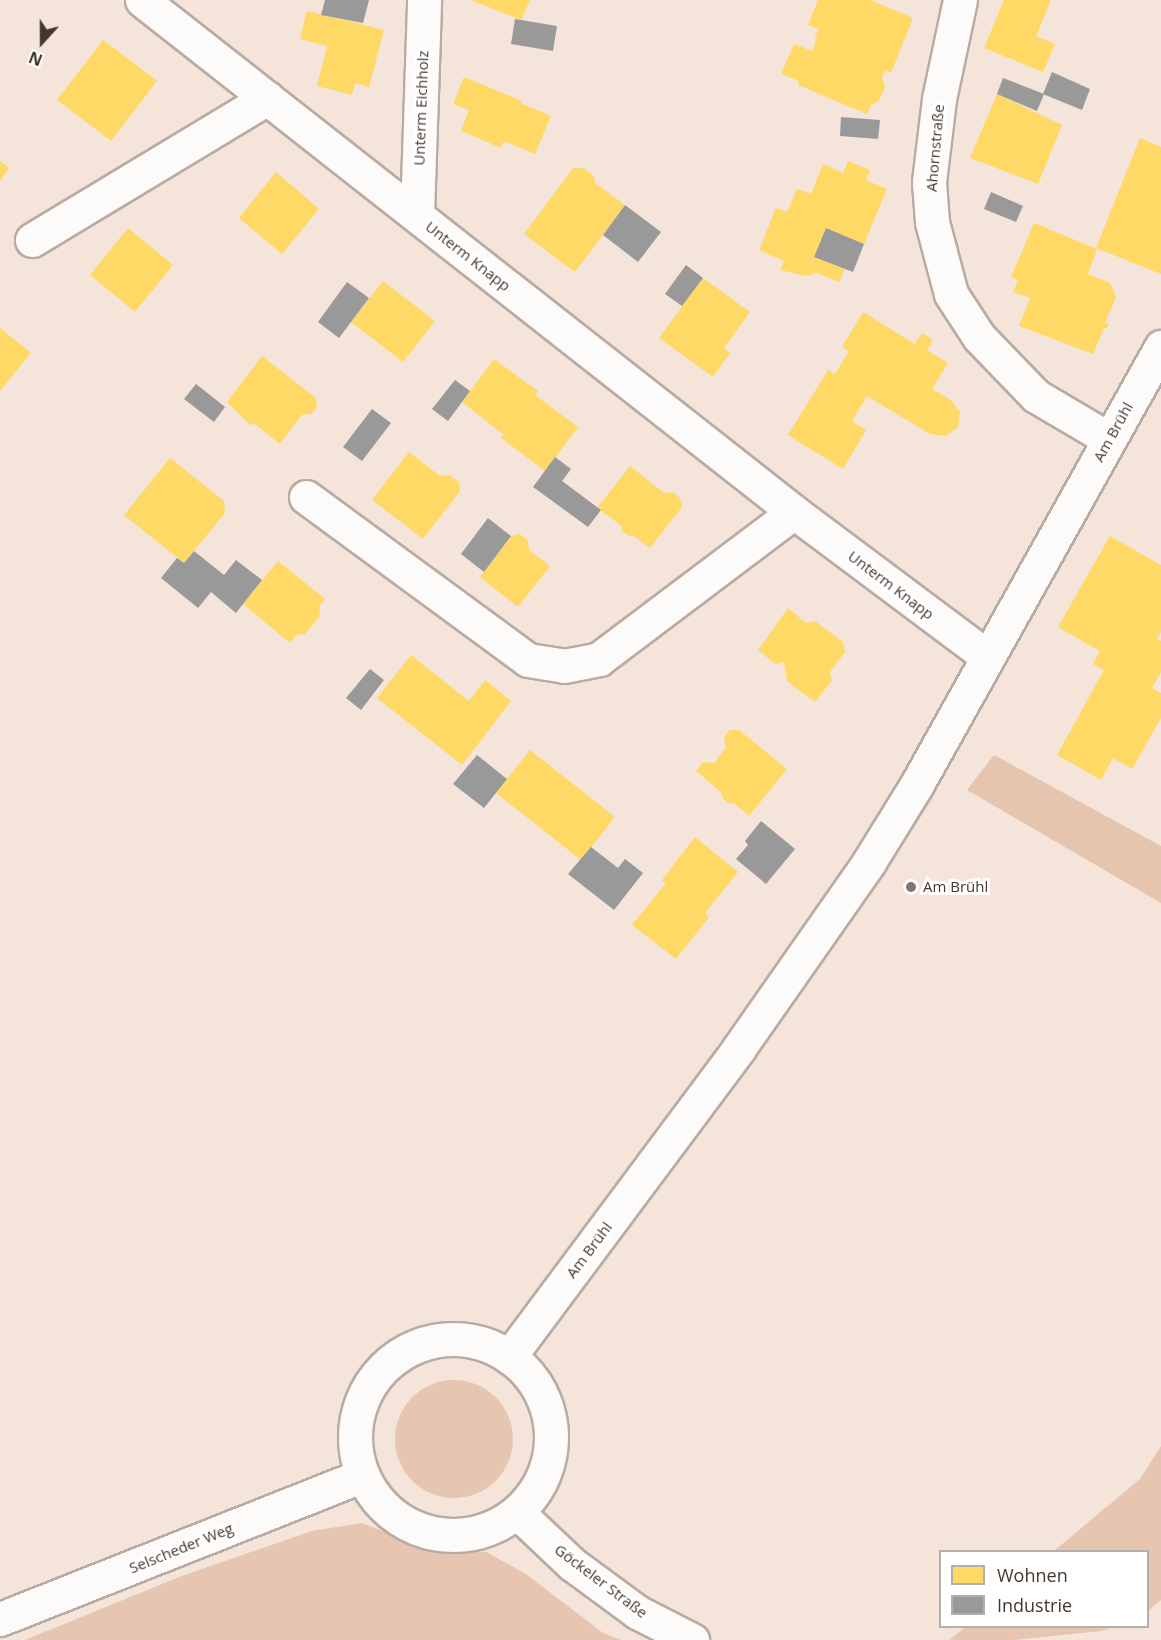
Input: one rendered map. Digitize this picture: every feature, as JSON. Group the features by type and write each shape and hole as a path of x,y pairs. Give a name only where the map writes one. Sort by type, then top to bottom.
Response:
{"street":[{"name":"Unterm Knapp","path":"142,0 794,512 988,657"},
{"name":"Unterm Eichholz","path":"417,215 424,0"},
{"name":"Ahornstraße","path":"960,0 939,99 929,182 936,240 951,294 979,337 1036,396 1109,439"},
{"path":"32,240 267,98"},
{"name":"Am Brühl","path":"509,1357 739,1048 868,862 916,786 1161,347"},
{"path":"306,498 528,660 564,666 599,659 794,512"},
{"path":"455,1339 479,1343 509,1357 537,1387 548,1416 550,1446 545,1471 537,1486 517,1512 485,1530 461,1535 436,1534 405,1524 380,1504 362,1476 354,1445 357,1412 368,1388 384,1366 406,1351 431,1342 455,1339"},
{"name":"Selscheder Weg","path":"0,1619 362,1476"},
{"name":"Göckeler Straße","path":"517,1512 572,1564 628,1605 692,1640"}],"shaded area":[{"path":"994,755 1161,846 1161,903 967,790"},
{"path":"454,1380 465,1381 487,1390 503,1406 512,1428 512,1450 503,1472 487,1488 465,1497 454,1498 443,1497 421,1488 405,1472 396,1450 395,1439 396,1428 405,1406 421,1390 443,1381"},
{"path":"1161,1446 1161,1600 1149,1610 1149,1550 1055,1550 1140,1479"},
{"path":"362,1523 430,1549 486,1552 526,1574 603,1633 621,1640 25,1640 179,1577 312,1531"},
{"path":"964,1628 1110,1628 1101,1631 1014,1640 949,1640"}],"building: Wohnen":[{"path":"471,0 530,0 521,20"},
{"path":"818,0 871,0 913,18 891,73 885,70 882,78 885,87 879,101 871,105 867,114 798,85 799,81 781,74 794,44 812,51 817,37 814,35 820,30 808,25"},
{"path":"1004,0 1051,0 1036,36 1055,44 1043,72 984,48"},
{"path":"307,11 384,30 369,87 355,83 352,95 317,86 327,46 300,39"},
{"path":"103,40 157,81 111,141 57,100"},
{"path":"464,77 522,101 520,103 551,116 535,154 504,141 501,148 461,131 469,110 453,104"},
{"path":"997,94 1062,125 1038,184 970,158"},
{"path":"1140,138 1161,147 1161,274 1096,248"},
{"path":"0,161 9,168 0,181"},
{"path":"848,161 870,170 866,180 887,189 864,244 826,228 814,257 845,269 839,282 816,273 806,276 780,270 784,261 759,250 776,208 787,212 797,189 811,194 823,164 843,173"},
{"path":"574,167 585,169 594,176 595,183 625,205 575,272 524,234"},
{"path":"276,172 319,209 282,254 239,218"},
{"path":"1034,223 1097,249 1088,274 1110,283 1116,297 1105,323 1109,324 1106,329 1104,328 1093,354 1019,326 1030,298 1013,292 1018,280 1011,277"},
{"path":"128,228 173,265 135,312 90,275"},
{"path":"703,278 750,312 724,348 730,353 713,377 659,338"},
{"path":"383,281 435,321 403,362 351,322"},
{"path":"863,312 915,344 922,333 933,340 927,350 948,363 932,389 951,400 960,412 958,427 946,436 930,434 867,396 852,421 866,430 843,469 788,435 828,370 835,374 849,351 842,347"},
{"path":"0,328 31,353 0,391"},
{"path":"262,356 316,398 317,407 311,414 302,415 280,444 255,424 250,425 227,402"},
{"path":"494,359 538,391 535,395 578,427 545,471 501,438 504,435 462,402"},
{"path":"409,452 440,476 450,475 459,482 460,491 423,539 372,500"},
{"path":"170,458 224,501 225,513 184,563 124,515"},
{"path":"630,466 664,493 673,492 680,498 682,507 650,548 634,536 629,536 622,531 622,526 597,508"},
{"path":"520,534 528,541 529,550 550,566 518,607 480,577 511,536"},
{"path":"1110,536 1161,565 1161,632 1157,639 1161,641 1161,672 1152,688 1161,693 1161,718 1132,769 1113,758 1101,780 1057,755 1104,670 1093,664 1100,651 1058,627"},
{"path":"278,561 325,599 319,607 320,616 305,634 296,635 290,643 243,604"},
{"path":"788,608 806,623 815,621 843,642 845,652 830,672 832,680 815,702 787,681 784,662 775,664 758,650"},
{"path":"411,655 469,701 485,680 511,701 462,765 377,698"},
{"path":"730,730 739,730 787,769 749,816 734,803 729,804 722,797 721,792 696,771 703,762 714,763 726,748 724,737"},
{"path":"530,750 615,817 581,860 496,793"},
{"path":"695,837 738,872 705,913 709,917 676,959 632,925 666,883 662,880"}],"building: Industrie":[{"path":"325,0 369,0 363,23 321,15"},
{"path":"515,19 557,26 553,51 511,44"},
{"path":"1052,72 1090,89 1082,110 1043,94"},
{"path":"1003,78 1044,94 1037,111 997,94"},
{"path":"841,117 880,120 878,139 840,136"},
{"path":"991,192 1023,206 1016,222 984,209"},
{"path":"625,205 661,232 638,262 603,235"},
{"path":"826,228 864,244 853,272 814,257"},
{"path":"686,265 703,278 682,306 665,294"},
{"path":"347,282 369,298 339,338 318,322"},
{"path":"455,380 470,391 448,421 432,409"},
{"path":"196,384 225,407 214,422 184,399"},
{"path":"372,409 391,423 362,461 343,447"},
{"path":"555,457 571,469 562,481 601,510 588,527 533,487"},
{"path":"488,518 511,536 484,572 461,554"},
{"path":"194,551 224,575 236,560 262,580 236,613 211,592 198,608 161,578 177,558 184,563"},
{"path":"370,669 384,680 361,710 346,698"},
{"path":"477,755 507,779 484,808 453,784"},
{"path":"761,821 795,849 766,884 736,859 748,845 745,841"},
{"path":"591,847 618,868 625,859 643,873 614,910 568,874"}],"place":[{"name":"Am Brühl","path":"911,887"}]}
